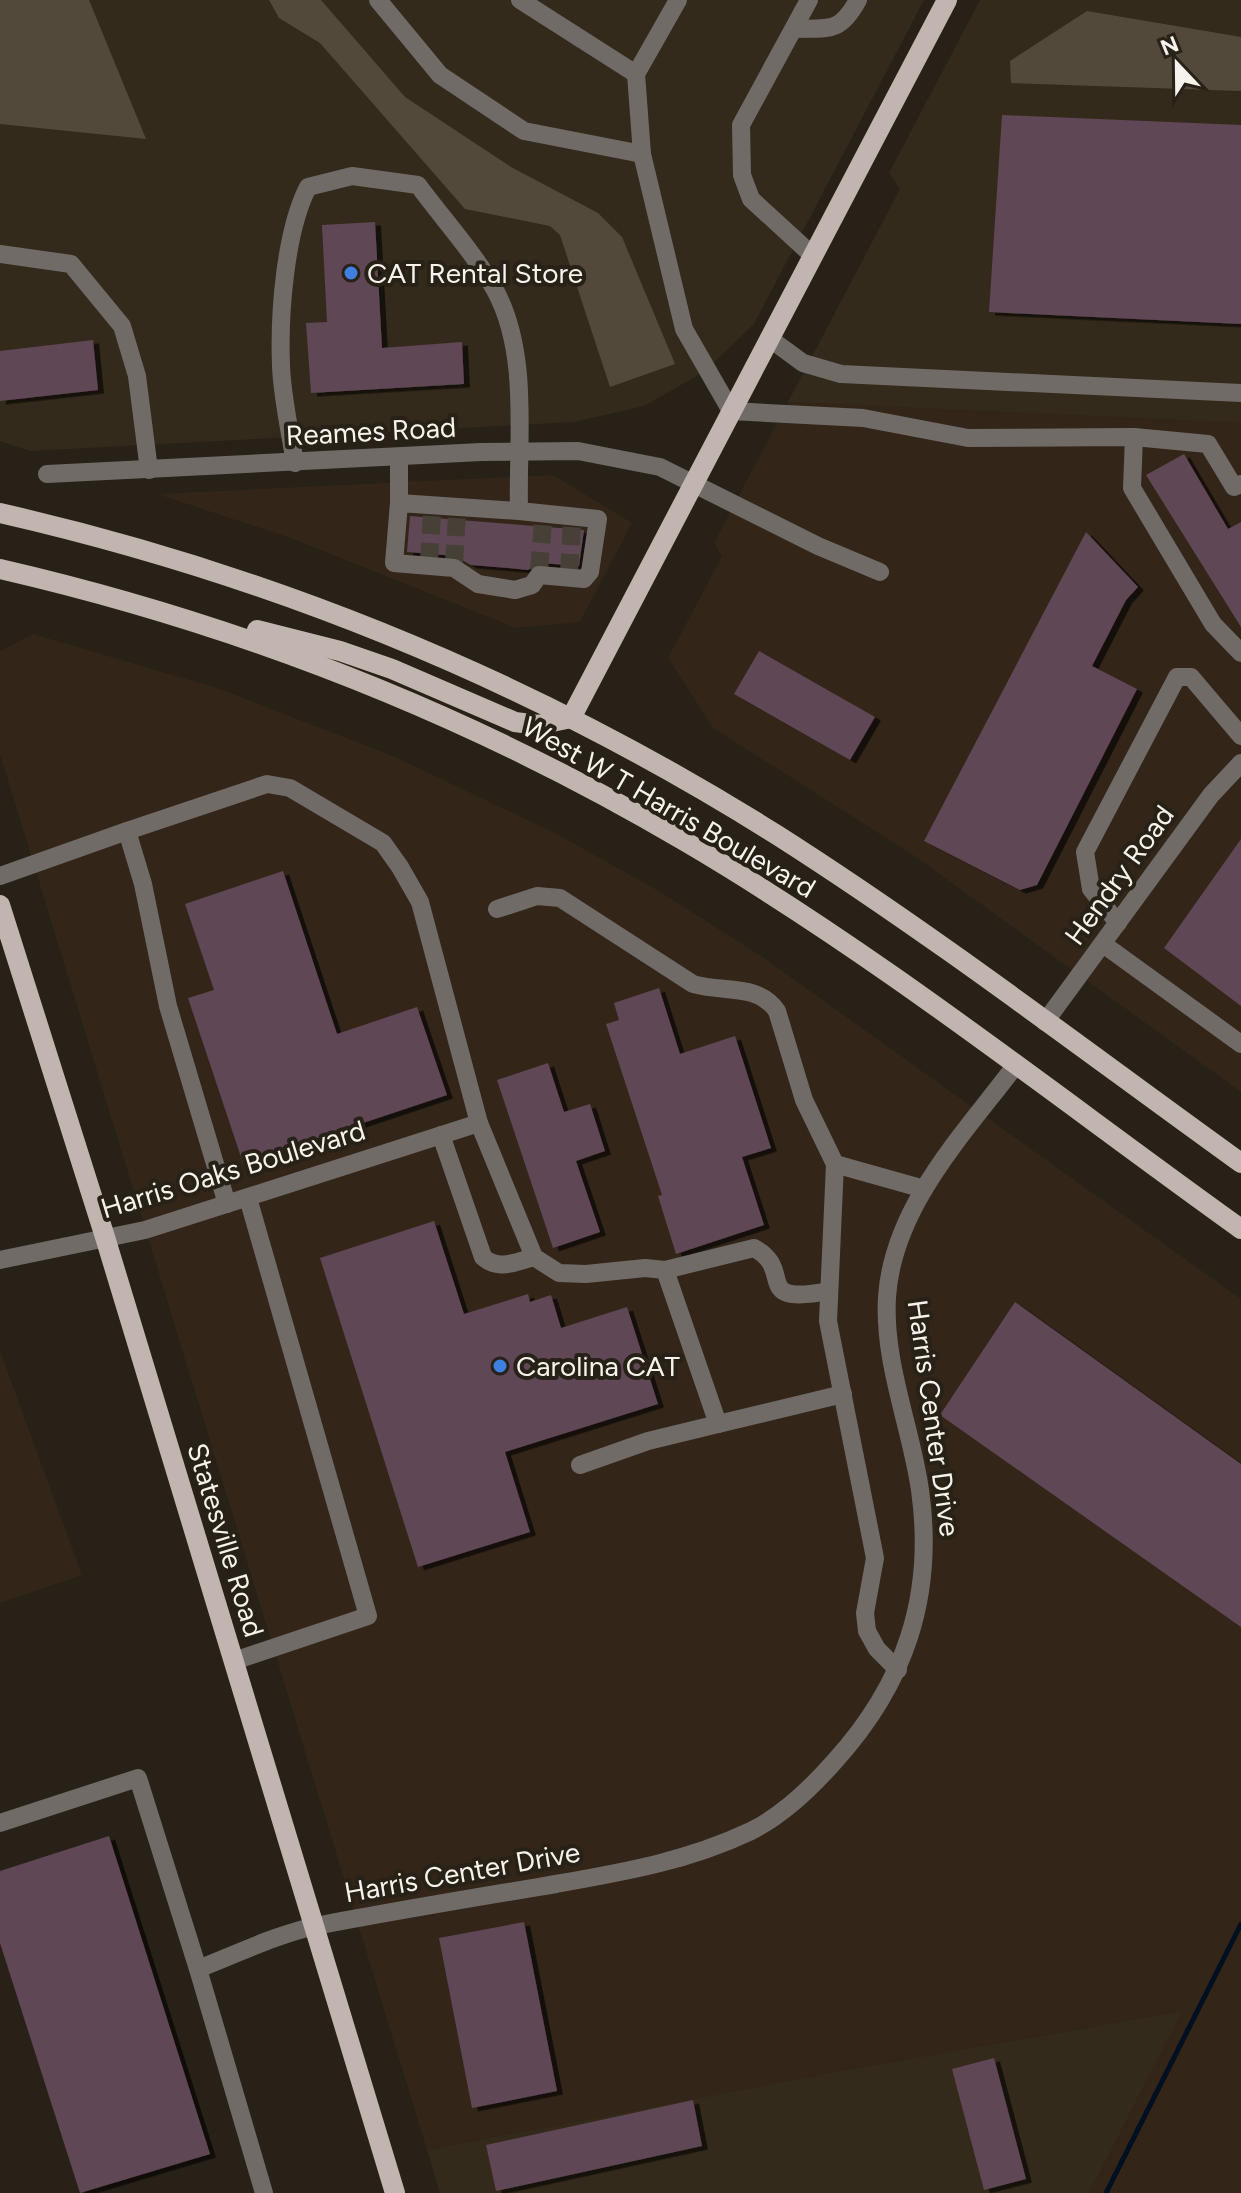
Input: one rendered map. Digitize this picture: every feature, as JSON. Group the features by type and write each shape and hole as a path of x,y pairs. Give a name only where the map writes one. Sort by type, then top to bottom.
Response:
{"main road":[{"path":"180,616 285,636 340,651 452,692 515,722 538,725 571,718 947,0"},
{"name":"West W T Harris Boulevard","path":"0,513 130,544 265,586 424,649 571,718 786,841 1241,1163"},
{"name":"West W T Harris Boulevard","path":"0,569 180,616 364,681 442,714 564,774 746,878 860,955 1241,1229"},
{"name":"Statesville Road","path":"1,909 105,1237 395,2193"}],"street":[{"path":"378,0 440,75 524,131 642,154"},
{"path":"520,0 636,74"},
{"path":"678,0 636,74 642,154 684,329 731,411 863,418 968,438 1134,437 1208,444 1234,487 1241,484"},
{"path":"809,0 741,125 742,175 751,199 812,255"},
{"path":"795,29 834,28 846,22 858,0"},
{"path":"295,463 281,364 287,274 298,206 308,187 352,176 418,185 495,290 509,326 516,366 519,511"},
{"path":"0,254 71,264 122,326 137,376 149,470"},
{"path":"769,338 803,363 841,374 1241,393"},
{"path":"1134,437 1132,488 1213,624 1241,653"},
{"name":"Reames Road","path":"47,474 578,451 660,467 880,572"},
{"path":"399,457 394,563 454,566 478,584 515,590 532,585 539,573 584,579 590,572 598,519 543,518 519,511 432,510 399,503"},
{"path":"1118,923 1091,889 1085,852 1177,677 1191,677 1241,736"},
{"name":"Hendry Road","path":"1045,1022 1211,795 1241,763"},
{"path":"0,876 267,784 290,788 383,843 420,902 479,1123 534,1257 559,1273 586,1274 645,1268 665,1270 754,1248 769,1260 778,1286 787,1295 797,1297 829,1291"},
{"path":"127,831 143,884 168,1006 227,1204"},
{"path":"497,909 537,896 560,898 693,984 711,989 758,992 769,999 777,1011 804,1100 835,1164 828,1321 875,1558 865,1613 867,1631 877,1649 898,1670"},
{"path":"1103,944 1241,1044"},
{"name":"Harris Center Drive","path":"198,1969 315,1926 650,1867 714,1848 756,1828 794,1801 862,1731 907,1650 918,1603 924,1537 920,1487 889,1332 887,1297 907,1221 924,1189 1015,1066"},
{"name":"Harris Oaks Boulevard","path":"0,1260 145,1230 479,1123"},
{"path":"441,1135 483,1257 490,1264 503,1266 534,1257"},
{"path":"835,1164 924,1189"},
{"path":"234,1661 368,1616 248,1198"},
{"path":"665,1270 718,1424"},
{"path":"580,1465 648,1441 843,1394"},
{"path":"0,1823 138,1778 264,2193"}],"shaded area":[{"path":"0,0 924,0 754,324 704,372 644,406 574,422 30,451 0,441"},
{"path":"0,0 89,0 146,139 0,124"},
{"path":"269,0 321,0 405,97 511,167 598,213 622,237 675,364 610,387 560,235 550,226 465,209 320,43 279,18"},
{"path":"980,0 1241,0 1241,423 788,402 900,189 889,173"},
{"path":"1087,11 1241,37 1241,91 1011,83 1010,61"},
{"path":"788,402 1241,423 1241,1092 913,855 713,728 668,658 722,556 714,543"},
{"path":"553,475 632,523 580,622 516,628 291,538 157,494"},
{"path":"33,634 217,688 393,756 559,835 662,893 761,956 1241,1299 1241,2193 1089,2193 1181,2011 834,2072 427,2150 0,754 0,651"},
{"path":"0,1351 82,1575 0,1603"},
{"path":"1182,2011 1089,2193 440,2193 427,2150 834,2072"}],"building":[{"path":"1002,115 1241,125 1241,324 989,312"},
{"name":"CAT Rental Store","path":"375,222 382,348 462,342 464,384 311,393 306,323 327,322 322,225"},
{"path":"93,340 98,390 0,401 0,351"},
{"path":"1184,454 1228,529 1241,522 1241,627 1146,475"},
{"path":"410,516 584,530 579,566 540,563 528,570 471,565 455,556 407,552"},
{"path":"1086,532 1138,587 1126,600 1092,666 1137,689 1037,885 1020,890 924,841"},
{"path":"759,651 875,717 850,760 734,694"},
{"path":"1241,839 1241,1006 1164,948"},
{"path":"283,871 337,1034 417,1007 447,1095 243,1163 188,998 214,990 185,904"},
{"path":"659,988 680,1054 735,1036 771,1148 742,1157 764,1225 676,1254 658,1196 662,1195 606,1024 619,1020 614,1003"},
{"path":"548,1063 564,1112 590,1104 605,1151 576,1161 600,1232 553,1248 497,1080"},
{"name":"Carolina CAT","path":"434,1221 464,1314 528,1294 530,1302 551,1295 561,1328 627,1307 658,1404 505,1452 530,1532 418,1567 320,1258"},
{"path":"1015,1302 1241,1464 1241,1627 940,1415"},
{"path":"109,1836 210,2154 80,2193 0,1943 0,1871"},
{"path":"524,1922 557,2091 472,2108 439,1938"},
{"path":"994,2058 1026,2179 984,2190 952,2069"},
{"path":"693,2100 702,2146 496,2191 486,2145"}],"waterway":[{"path":"1106,2193 1241,1924"}],"tunnel":[{"path":"429,561 432,514"},
{"path":"454,563 457,515"},
{"path":"539,570 543,522"},
{"path":"569,572 572,524"}],"place":[{"name":"CAT Rental Store","path":"351,273"},
{"name":"Carolina CAT","path":"500,1366"}]}
